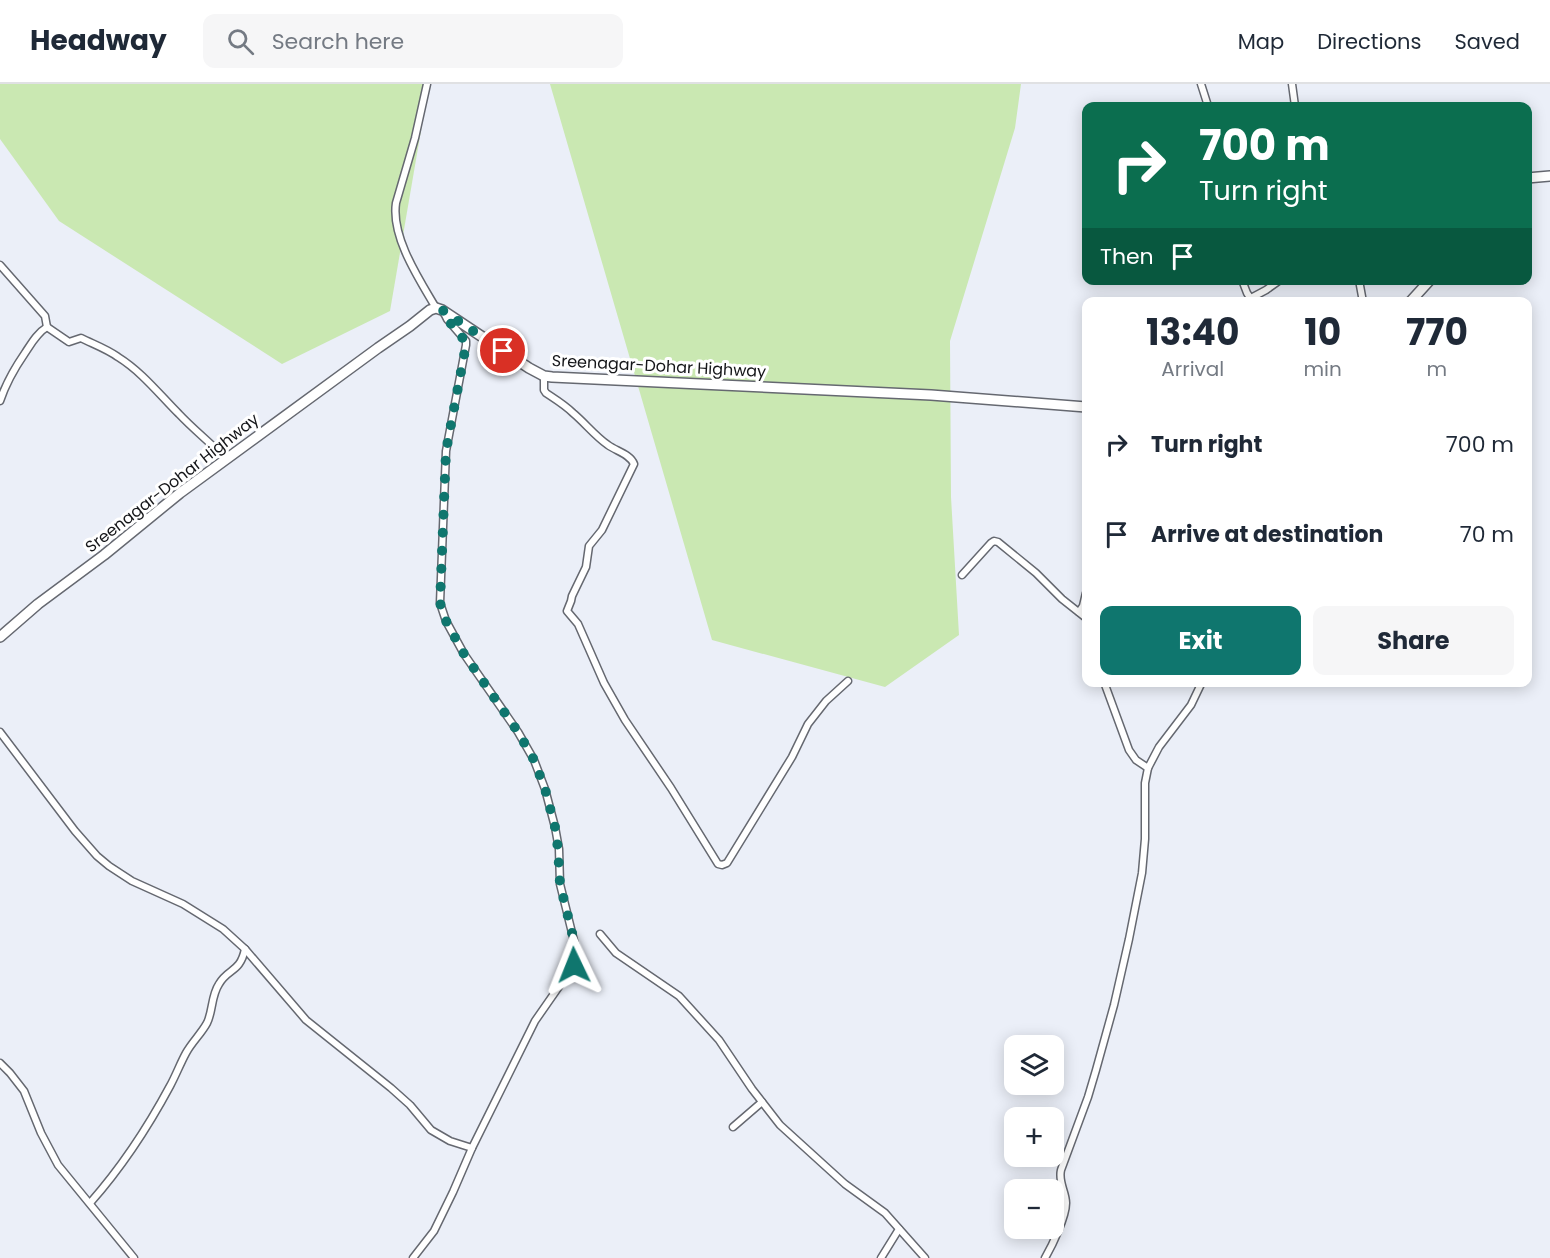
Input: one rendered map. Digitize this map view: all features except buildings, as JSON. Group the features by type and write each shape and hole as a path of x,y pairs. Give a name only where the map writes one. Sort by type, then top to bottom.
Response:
{"main road":[{"path":"1532,177 1550,176"},
{"path":"1415,297 1426,285"},
{"name":"Sreenagar-Dohar Highway","path":"0,637 38,604 226,459 430,310 439,309 544,376 931,395 1082,407"}],"street":[{"path":"413,1258 434,1231 535,1021 574,965 577,953 560,884 555,827 545,789 534,760 518,732 464,654 441,609 446,451 466,345 416,273 396,222 395,212 427,84"},
{"path":"1202,84 1207,102"},
{"path":"1292,84 1294,102"},
{"path":"0,265 45,316 47,327 69,342 81,338 117,356 161,394 179,415 226,459"},
{"path":"1256,297 1273,285"},
{"path":"0,401 12,372 36,337 47,327"},
{"path":"544,376 546,393 574,414 608,445 633,460 634,464 602,530 589,546 586,567 567,611 578,624 604,683 625,720 718,864 722,866 727,863 792,757 808,723 826,701 848,681"},
{"path":"962,575 991,543 998,542 1082,615"},
{"path":"1079,612 1082,608"},
{"path":"1106,687 1129,750 1136,760 1148,768"},
{"path":"1045,1258 1064,1215 1066,1205 1060,1176 1061,1170 1088,1097 1130,939 1142,873 1145,839 1145,783 1148,768 1160,747 1191,705 1200,687"},
{"path":"0,732 75,831 97,856 132,881 183,904 223,929 245,949 306,1020 391,1088 410,1105 431,1130 450,1141 472,1148"},
{"path":"600,934 616,953 680,996 719,1040 780,1125 845,1184 885,1213 925,1258"},
{"path":"90,1203 117,1170 145,1128 170,1087 187,1051 207,1023 219,982 238,966 243,959 245,949"},
{"path":"0,1063 24,1091 41,1133 58,1165 134,1258"},
{"path":"733,1127 762,1102"},
{"path":"881,1258 899,1229"}],"green space":[{"path":"0,84 429,84 390,311 282,364 59,221 0,139"},
{"path":"550,84 1021,84 1015,128 950,341 951,497 959,635 885,687 712,640"}],"route":[{"path":"503,351 442,310 465,341 466,350 446,451 440,603 446,621 464,654 518,732 534,760 545,789 555,827 560,884 576,943 577,953 574,965"}]}
